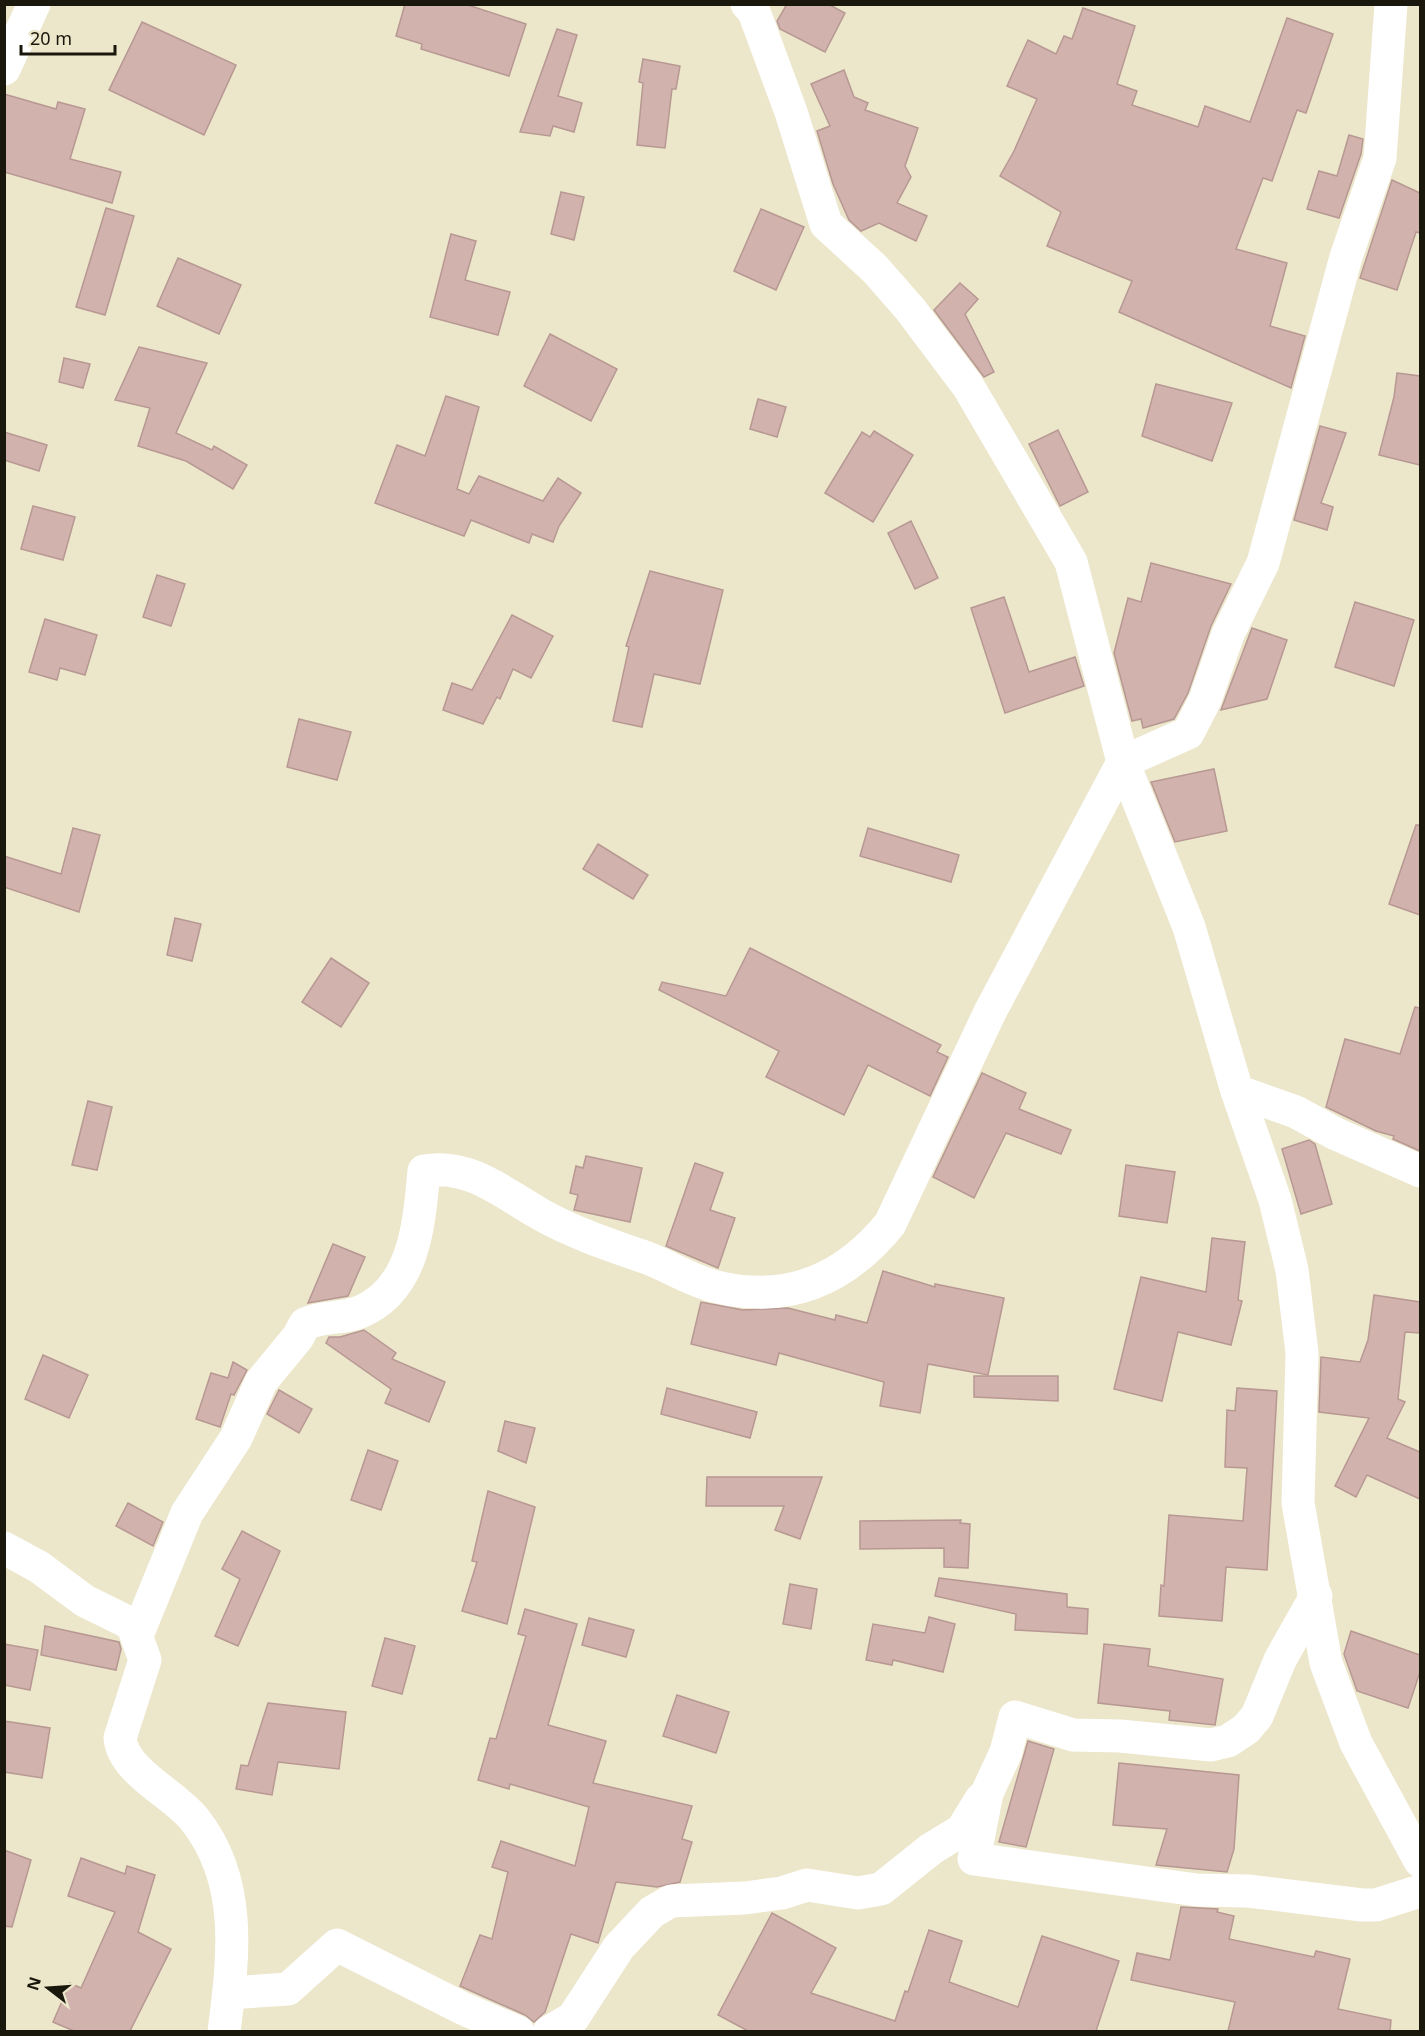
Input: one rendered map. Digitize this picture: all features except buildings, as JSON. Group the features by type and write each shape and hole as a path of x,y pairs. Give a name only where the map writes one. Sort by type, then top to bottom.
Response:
{"street":[{"path":"4,69 34,4"},
{"path":"747,4 754,12 791,112 826,224 875,269 910,309 968,386 1071,562 1123,762 1189,927 1237,1091 1275,1200 1292,1269 1302,1353 1298,1503 1326,1663 1356,1743 1420,1861"},
{"path":"224,2031 232,1960 232,1906 219,1862 197,1822 178,1800 147,1778 128,1759 121,1746 120,1738 145,1660 135,1632 140,1628 187,1513 236,1438 261,1382 305,1324 362,1311 388,1295 399,1282 415,1236 424,1171 449,1169 471,1174 543,1216 716,1287 756,1292 793,1290 823,1279 868,1251 890,1224 990,1012 1123,762 1188,733 1205,700 1228,634 1263,563 1346,257 1380,158 1391,4"},
{"path":"1237,1091 1296,1112 1336,1134 1420,1171"},
{"path":"4,1548 39,1567 85,1601 140,1628"},
{"path":"1316,1596 1280,1660 1257,1716 1246,1729 1228,1741 1211,1745 1120,1736 1073,1735 1015,1717 1006,1752 987,1793 974,1859 1197,1890 1248,1891 1362,1905 1376,1905 1420,1891"},
{"path":"549,2031 573,2018 619,1947 660,1905 680,1900 782,1893 807,1885 858,1893 881,1889 932,1849 962,1830 976,1805 987,1793"},
{"path":"229,1993 288,1989 338,1945 464,2009 518,2031"}]}
